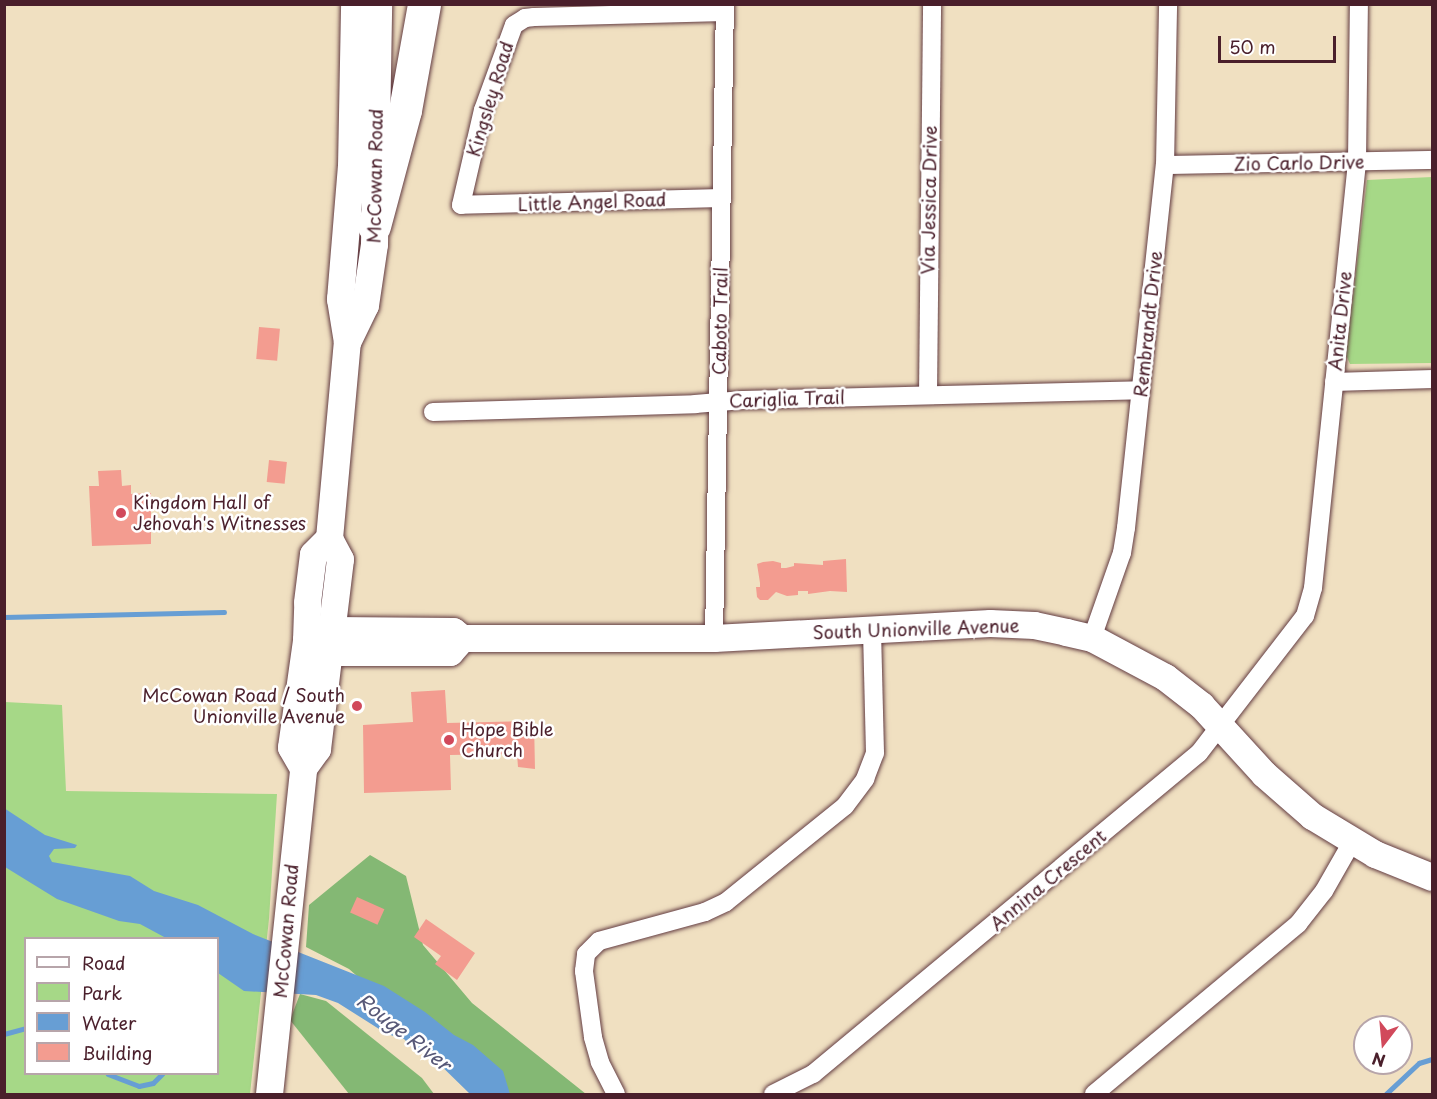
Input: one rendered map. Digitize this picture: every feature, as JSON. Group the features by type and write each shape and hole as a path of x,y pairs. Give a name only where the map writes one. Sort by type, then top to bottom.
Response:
{"highway":[{"path":"374,226 405,110 424,4"}],"main road":[{"name":"McCowan Road","path":"269,1095 303,768 291,747 322,641 307,602 314,554 329,538 347,342 340,299 351,166 354,4"},
{"name":"McCowan Road","path":"347,342 365,305 374,226 378,4"},
{"name":"South Unionville Avenue","path":"322,641 450,652 462,638 714,638 1010,624 1034,626 1092,638 1147,665 1197,701 1286,795 1352,842 1403,867 1432,877"}],"street":[{"name":"Via Jessica Drive","path":"928,395 932,4"},
{"name":"Rembrandt Drive","path":"1092,638 1125,542 1165,165 1168,4"},
{"name":"Anita Drive","path":"1293,632 1305,616 1313,588 1357,162 1359,4"},
{"name":"Caboto Trail","path":"714,638 725,8"},
{"name":"Kingsley Road","path":"461,205 483,110 514,25 525,18 534,17 725,8"},
{"name":"Zio Carlo Drive","path":"1165,165 1432,160"},
{"name":"Little Angel Road","path":"461,205 722,198"},
{"path":"1334,382 1432,379"},
{"name":"Cariglia Trail","path":"433,412 1141,390"},
{"path":"616,1095 593,1037 584,971 586,954 599,940 705,912 726,902 845,806 865,779 875,753 872,630"},
{"name":"Annina Crescent","path":"773,1095 790,1088 822,1066 1199,753 1293,632"},
{"path":"1094,1095 1298,924 1324,891 1352,842"}],"green space":[{"path":"1432,177 1432,363 1350,364 1346,355 1367,180"},
{"path":"5,702 62,705 66,791 277,794 269,919 250,1094 5,1094"},
{"path":"370,855 406,876 423,945 472,1003 586,1094 492,1094 349,969 306,947 309,905"},
{"path":"300,994 326,1001 422,1078 434,1094 349,1094 290,1020"}],"water":[{"name":"Rouge River","path":"4,808 45,835 77,845 75,848 54,849 49,856 52,862 130,876 154,891 198,905 253,934 384,986 425,1012 454,1035 473,1045 503,1071 510,1094 470,1094 428,1053 416,1051 404,1039 387,1034 338,1003 316,995 244,991 219,974 219,937 164,937 140,924 119,921 57,899 5,867"}],"building":[{"path":"259,327 280,329 277,361 256,359"},
{"path":"269,460 287,462 285,484 267,482"},
{"name":"Kingdom Hall of Jehovah's Witnesses","path":"121,470 122,486 131,485 131,494 151,493 151,544 92,546 89,486 99,486 98,471"},
{"path":"846,559 847,592 830,591 808,594 808,591 798,591 798,595 787,596 776,592 768,600 760,600 757,597 756,587 760,587 760,583 757,564 773,561 781,563 781,568 786,568 794,566 794,563 823,565 823,561"},
{"name":"Hope Bible Church","path":"445,690 447,723 534,721 535,769 518,767 517,754 450,755 451,790 364,793 363,725 413,722 411,692"},
{"path":"357,897 384,909 377,925 350,913"},
{"path":"426,919 475,953 457,980 435,964 441,956 414,937"}],"waterway":[{"path":"4,617 224,612"},
{"path":"4,1034 24,1029"},
{"path":"1386,1094 1419,1063 1432,1059"},
{"path":"111,1075 139,1086 153,1083 161,1075"}],"place":[{"name":"Kingdom Hall of Jehovah's Witnesses","path":"121,513"},
{"name":"McCowan Road / South Unionville Avenue","path":"357,706"},
{"name":"Hope Bible Church","path":"449,740"}]}
